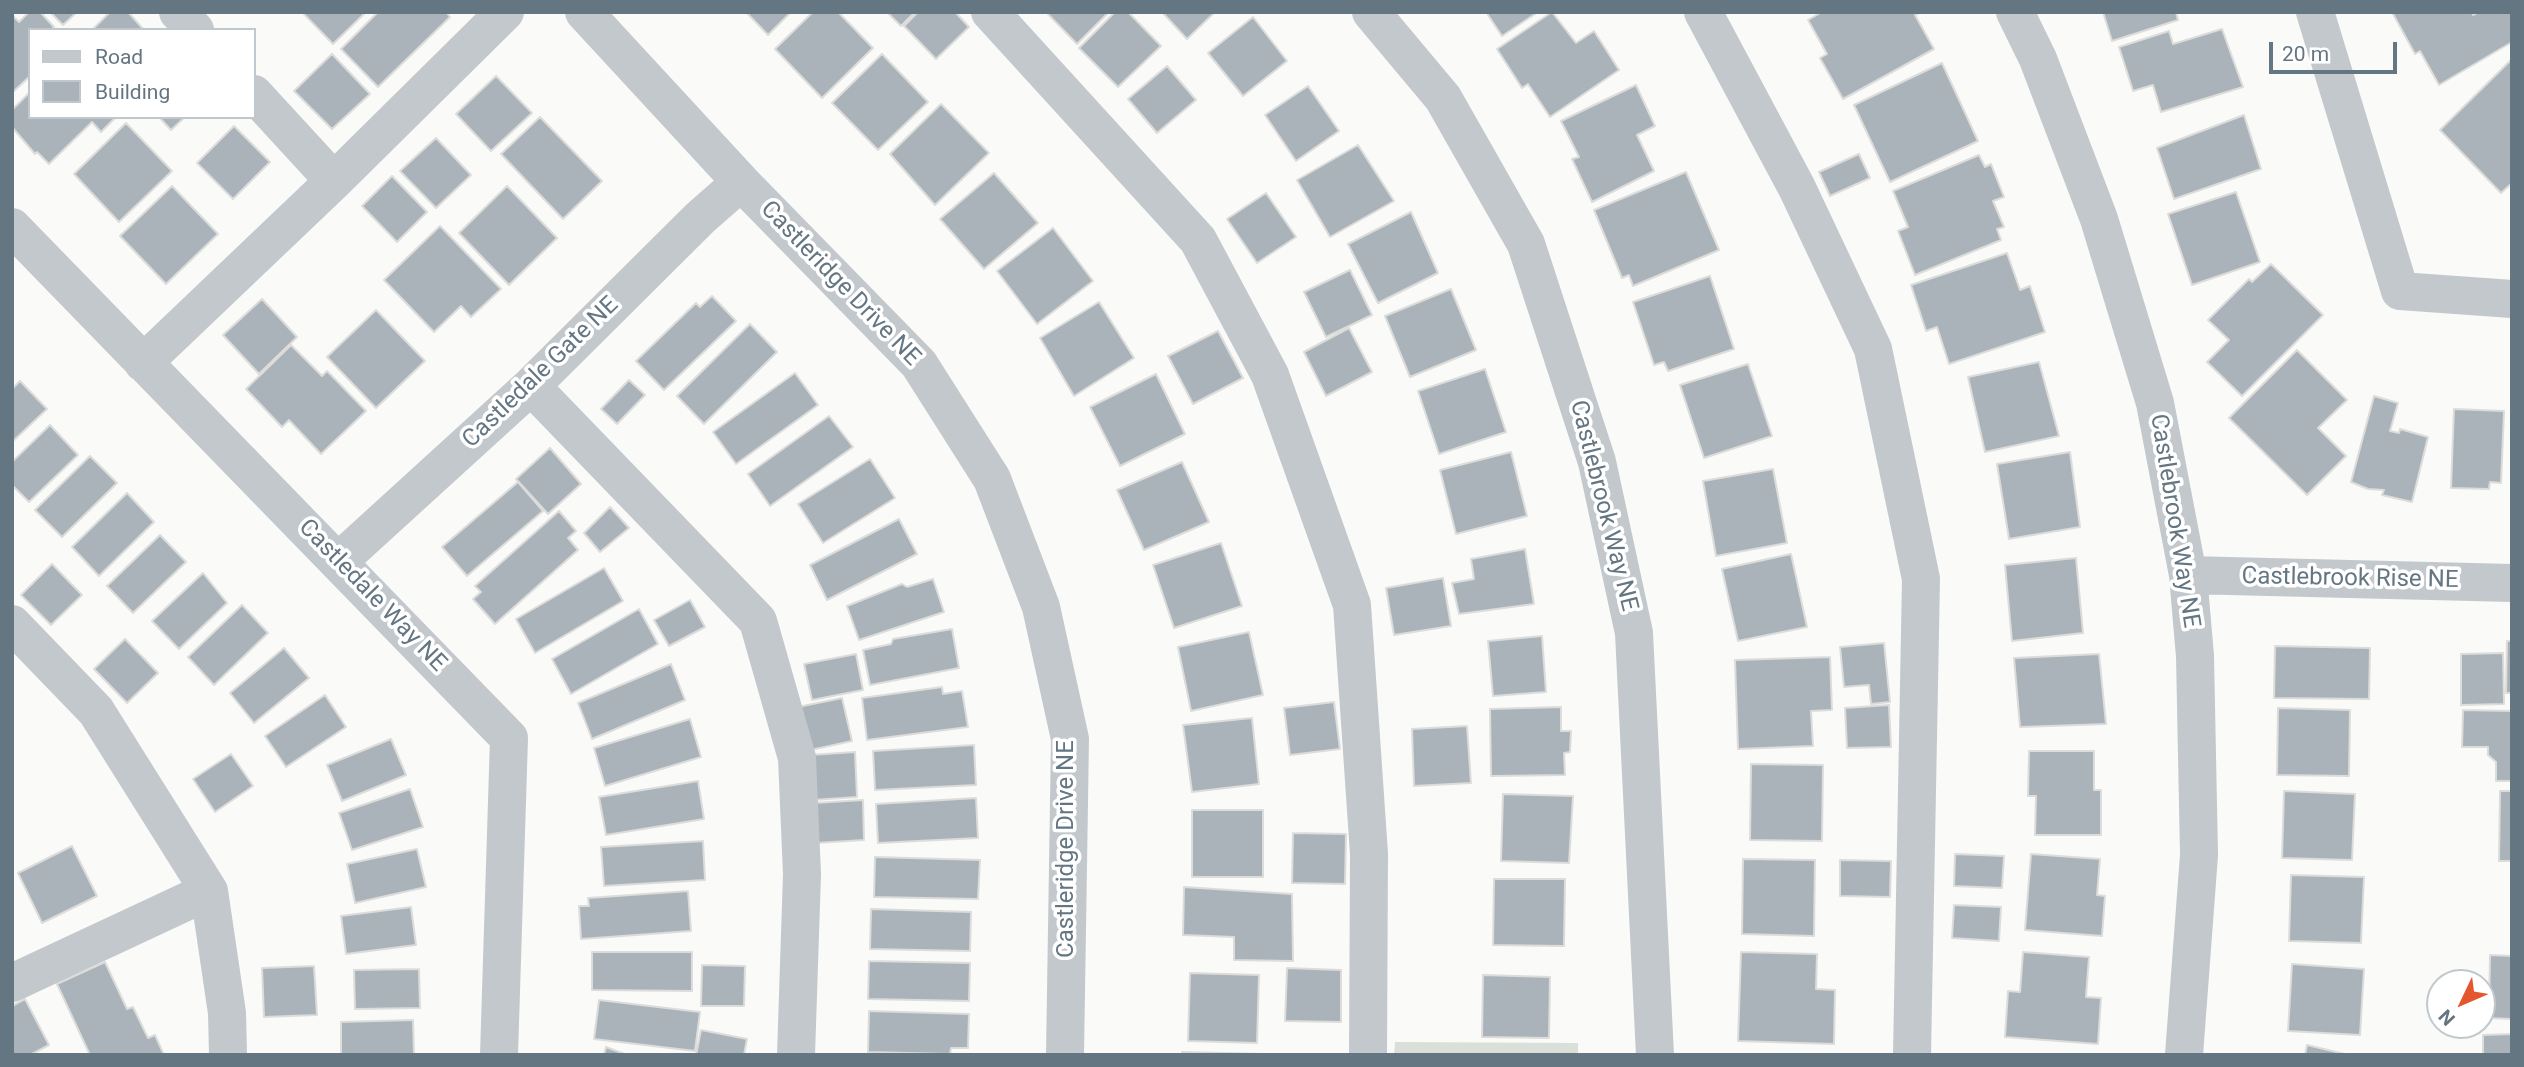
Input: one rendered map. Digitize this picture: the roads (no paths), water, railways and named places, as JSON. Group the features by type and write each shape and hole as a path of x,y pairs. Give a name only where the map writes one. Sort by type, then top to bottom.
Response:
{"street":[{"path":"178,12 193,28"},
{"path":"143,363 334,181 505,12"},
{"name":"Castleridge Drive NE","path":"584,12 741,182 919,364 992,479 1041,607 1070,739 1065,1055"},
{"path":"990,12 1198,240 1270,375 1352,605 1369,854 1368,1055"},
{"name":"Castlebrook Way NE","path":"1371,12 1443,98 1526,244 1597,462 1634,633 1655,1055"},
{"path":"1703,12 1797,188 1873,349 1921,579 1912,1055"},
{"name":"Castlebrook Way NE","path":"2015,12 2038,59 2099,219 2155,402 2188,575 2195,656 2199,855 2184,1055"},
{"path":"2315,12 2400,292 2512,299"},
{"path":"256,96 334,181"},
{"name":"Castledale Gate NE","path":"339,561 531,386 700,218 741,182"},
{"name":"Castledale Way NE","path":"12,227 509,738 499,1055"},
{"path":"531,386 758,621 797,758 802,874 796,1055"},
{"name":"Castlebrook Rise NE","path":"2188,575 2512,583"},
{"path":"12,624 96,711 209,891 227,1013 228,1055"},
{"path":"12,983 209,891"}]}
